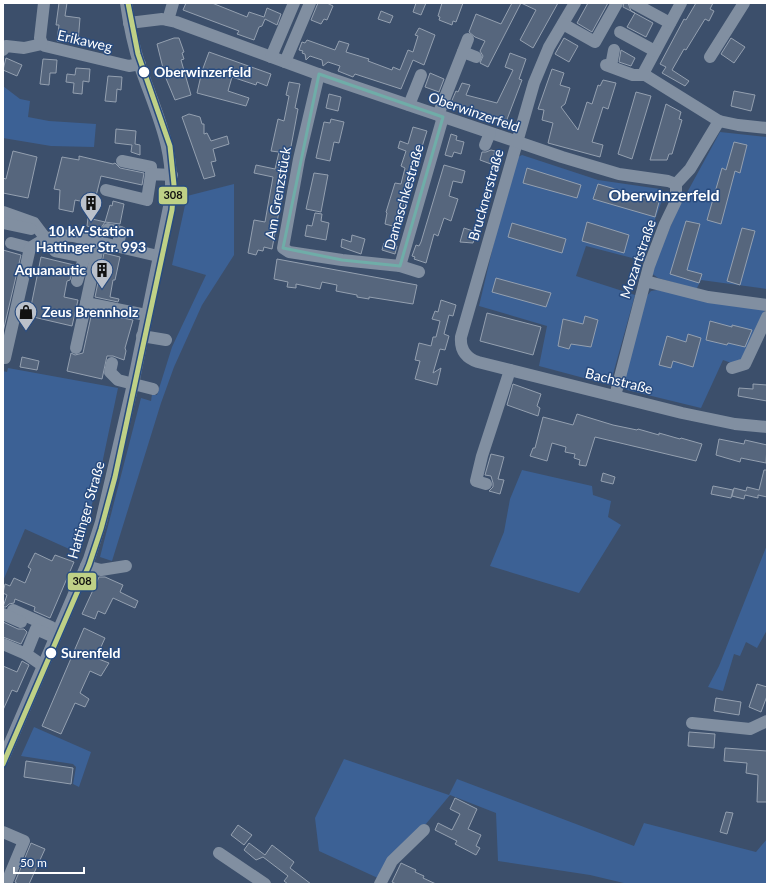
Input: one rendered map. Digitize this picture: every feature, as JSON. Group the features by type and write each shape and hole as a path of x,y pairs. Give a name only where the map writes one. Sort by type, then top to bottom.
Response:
{"street":[{"name":"Erikaweg","path":"44,3 40,38 42,44 108,62 129,66 140,64"},
{"name":"Hattinger Straße","path":"3,759 42,665 86,566 101,522 133,384 170,202 172,176 170,157 164,130 140,64 129,23 126,3"},
{"path":"168,20 173,3"},
{"path":"271,57 294,3"},
{"path":"285,62 310,3"},
{"name":"Brucknerstraße","path":"466,355 460,346 461,337 539,68 549,47 575,3"},
{"path":"563,24 595,42 617,3"},
{"path":"644,73 681,3"},
{"path":"710,56 744,3"},
{"path":"635,4 670,23"},
{"name":"Oberwinzerfeld","path":"129,23 168,20 517,142 612,172 676,184"},
{"path":"620,32 655,51"},
{"name":"Damaschkestraße","path":"420,272 400,266 440,116 468,38"},
{"path":"3,50 6,46 24,48 42,44"},
{"path":"614,50 608,65 633,75 644,73 719,121 767,128"},
{"path":"463,52 476,57"},
{"name":"Am Grenzstück","path":"319,74 299,159 283,248 289,252 342,260 400,266"},
{"path":"409,105 421,75"},
{"path":"676,184 690,169 719,121"},
{"path":"485,146 490,133"},
{"path":"106,190 147,200 151,167 122,161"},
{"path":"151,174 172,176"},
{"name":"Mozartstraße","path":"615,396 645,281 665,224 676,201 676,184"},
{"path":"3,212 34,223 47,237 55,250 85,257"},
{"path":"3,223 32,230 47,237"},
{"path":"108,229 121,232 117,247"},
{"path":"3,358 5,358 30,248 47,237 58,234 158,256"},
{"path":"77,281 85,257 94,241"},
{"path":"76,348 86,303 94,241"},
{"path":"11,243 30,248"},
{"path":"645,281 684,295 730,297 764,302"},
{"path":"86,303 146,315"},
{"path":"732,368 745,364 767,317"},
{"path":"142,336 166,340"},
{"name":"Bachstraße","path":"466,355 478,362 704,418 767,427"},
{"path":"112,363 110,372 118,380 153,389"},
{"path":"486,484 476,481 482,456 510,370"},
{"path":"86,566 101,570 126,566"},
{"path":"8,612 56,634"},
{"path":"8,612 36,629 56,634"},
{"path":"26,654 36,629"},
{"path":"3,644 26,654 42,665"},
{"path":"692,723 750,729 767,720"},
{"path":"380,884 392,861 424,830"},
{"path":"3,832 24,841 6,884"},
{"path":"219,852 265,884"}],"highlighted area":[{"path":"319,74 443,117 400,266 342,260 283,248"}],"shaded area":[{"path":"3,86 20,99 30,101 28,117 49,121 96,124 94,147 51,146 3,138"},
{"path":"720,132 767,137 767,289 701,280 697,288 693,288 658,278 651,273 677,211"},
{"path":"522,155 598,180 660,189 664,195 640,260 586,246 576,276 635,295 610,385 539,366 547,326 479,306 496,234 518,157"},
{"path":"234,184 234,255 202,305 174,367 161,403 112,561 100,557 141,398 151,401 152,394 157,395 172,347 206,275 172,265 187,196"},
{"path":"657,290 765,310 743,362 734,364 723,360 701,408 627,390 623,386 646,297 651,291"},
{"path":"8,368 118,388 98,483 78,553 25,529 3,581 3,371 7,372"},
{"path":"522,470 592,486 593,495 611,501 608,517 621,525 579,593 490,566 504,532 510,499"},
{"path":"767,545 767,630 757,648 746,642 740,656 734,654 723,691 708,687 719,666"},
{"path":"34,727 91,752 79,787 73,784 76,767 73,764 21,756"},
{"path":"344,759 449,795 457,779 634,846 644,823 756,852 767,839 767,884 628,884 590,875 498,861 496,813 450,795 380,879 319,851 315,818"}],"building":[{"path":"59,3 67,3 65,16 80,18 78,42 57,41 59,25 56,25"},
{"path":"186,3 212,3 247,17 249,12 264,17 267,8 281,14 277,25 265,19 262,26 259,27 254,40 237,34 239,31 183,10"},
{"path":"318,3 327,3 333,6 327,20 324,19 321,24 311,20"},
{"path":"416,3 426,3 421,15 413,12"},
{"path":"442,3 463,3 456,22 453,21 452,25 439,20 440,17 438,16"},
{"path":"512,3 521,3 488,67 480,63 483,56 480,51 485,41 475,37 469,32 476,14 501,24"},
{"path":"521,3 558,3 533,48 520,40 536,10"},
{"path":"588,3 608,3 592,32 577,23"},
{"path":"624,3 628,3 631,11 623,7"},
{"path":"696,3 713,3 710,9 714,11 709,21 705,19 686,50 684,49 672,70 689,81 685,86 662,73 666,67 660,64 684,19 686,20"},
{"path":"381,11 393,16 390,23 378,19"},
{"path":"635,13 653,23 646,37 627,27"},
{"path":"419,28 435,35 424,65 413,60 401,89 355,74 353,77 338,71 340,66 328,62 323,66 322,60 310,56 306,60 305,54 302,53 303,51 299,50 302,42 305,43 307,40 335,50 339,41 349,44 346,52 369,59 368,61 392,70 393,67 400,70 408,50 413,52 418,36 415,35"},
{"path":"174,38 179,38 184,52 182,53 184,59 181,60 191,95 175,100 165,76 157,44"},
{"path":"564,38 578,46 569,62 555,54"},
{"path":"731,38 745,47 734,63 721,54"},
{"path":"621,50 635,58 631,66 619,62"},
{"path":"209,52 271,74 267,86 257,82 256,85 232,77 228,91 249,98 246,106 197,93 202,71"},
{"path":"510,53 526,59 519,79 522,80 506,122 450,105 456,91 458,92 462,83 470,85 466,95 497,103 513,70 505,67"},
{"path":"6,58 22,65 17,76 3,70"},
{"path":"43,59 57,60 56,73 50,73 49,85 40,84"},
{"path":"76,68 90,69 89,82 83,81 82,94 73,93 74,83 66,82 67,74 75,75"},
{"path":"552,69 564,73 560,85 570,88 565,104 561,107 578,130 587,102 592,104 598,85 600,86 603,80 616,83 608,109 603,107 592,142 603,145 600,157 548,143 553,123 542,120 544,110 538,109"},
{"path":"430,73 444,79 439,92 425,87"},
{"path":"108,76 122,77 121,90 117,89 116,102 105,101"},
{"path":"289,82 300,84 295,108 298,109 272,249 264,247 263,251 258,250 256,255 248,253 254,220 265,222 273,177 254,173 256,165 275,169 279,152 271,151 278,119 284,121 289,96 286,95"},
{"path":"734,91 755,95 751,111 731,106"},
{"path":"636,92 651,96 632,159 618,154"},
{"path":"329,94 341,97 338,111 326,108"},
{"path":"666,104 681,112 679,119 682,120 672,154 669,154 667,160 650,160"},
{"path":"189,114 200,117 202,124 204,124 204,134 207,133 211,141 227,136 229,144 213,149 216,161 211,162 215,176 204,179 182,117"},
{"path":"331,119 344,122 339,143 334,142 330,161 316,158 324,122 330,123"},
{"path":"413,127 427,131 404,204 400,228 385,224 386,212 395,183 401,184 405,168 401,166 406,151 398,148 400,141 408,144"},
{"path":"116,129 136,131 135,144 140,145 140,155 131,152 132,145 115,143"},
{"path":"451,134 457,136 456,140 464,142 461,154 454,152 452,157 445,155"},
{"path":"734,142 747,145 740,173 735,171 721,224 707,220 722,168 726,170"},
{"path":"491,150 495,151 491,164 480,160 482,152"},
{"path":"13,151 37,157 28,198 3,193 3,178 6,179"},
{"path":"79,156 113,164 115,163 120,168 144,173 142,185 101,176 94,204 75,200 73,212 59,209 60,190 54,189 62,157 79,160"},
{"path":"444,165 465,171 462,183 453,181 449,196 458,199 451,221 444,218 438,236 434,234 426,263 414,259 415,257 412,256 416,245 419,246 421,242"},
{"path":"527,168 581,185 577,198 523,183"},
{"path":"314,173 328,175 321,212 306,209"},
{"path":"598,184 659,202 655,217 593,199"},
{"path":"113,201 124,204 120,224 105,222 110,205 112,206"},
{"path":"315,213 322,214 321,221 329,223 326,240 305,236 307,225 312,226"},
{"path":"88,218 105,222 101,228 103,235 94,233 95,228 87,226"},
{"path":"686,221 700,224 687,270 702,274 699,283 670,274"},
{"path":"587,222 629,235 624,253 582,241"},
{"path":"512,223 566,239 562,253 508,237"},
{"path":"464,228 476,232 473,243 460,242"},
{"path":"742,228 755,231 740,285 727,281"},
{"path":"352,235 365,239 361,254 341,247 342,239 351,242"},
{"path":"384,243 397,246 395,254 382,250"},
{"path":"3,250 21,255 3,332"},
{"path":"104,253 120,257 115,280 113,280 110,297 119,299 118,302 95,297"},
{"path":"41,257 74,265 70,280 67,281 64,297 78,300 72,326 29,316"},
{"path":"277,259 417,285 413,304 369,297 369,299 357,297 357,295 336,291 337,285 322,282 320,289 296,284 296,288 287,287 288,282 274,279"},
{"path":"496,278 551,293 546,307 492,292"},
{"path":"441,300 456,305 453,316 449,315 444,334 449,336 445,350 440,349 433,373 441,368 437,385 415,379 420,361 415,360 419,343 431,346 433,337 436,337 440,321 432,319 435,311 438,312"},
{"path":"92,312 133,320 125,348 126,351 124,360 113,356 107,356 102,379 67,371 71,353 75,355 83,353"},
{"path":"487,313 541,327 533,355 480,341"},
{"path":"585,316 598,320 591,347 571,344 569,349 558,346 563,319 583,324"},
{"path":"710,321 732,327 732,325 752,330 745,347 728,343 727,345 706,340"},
{"path":"688,334 701,338 693,367 673,361 671,368 659,365 667,336 686,342"},
{"path":"22,357 39,361 37,370 20,367"},
{"path":"513,384 541,394 537,406 540,408 538,416 507,405"},
{"path":"753,384 767,385 767,401 738,396 739,388 753,389"},
{"path":"577,414 613,425 638,429 659,435 659,433 702,444 696,461 595,437 586,466 579,465 580,460 574,458 575,454 565,452 566,447 552,443 547,461 530,456 533,448 535,448 543,417 573,425"},
{"path":"719,439 744,444 745,440 767,445 766,463 741,458 740,462 716,455"},
{"path":"491,454 504,457 498,479 504,480 500,494 489,491 493,487 493,483 491,476 485,475"},
{"path":"764,470 767,470 767,497 758,495 758,498 745,495 744,499 732,496 734,488 746,491 747,487 759,490"},
{"path":"603,473 615,477 613,484 601,481"},
{"path":"713,486 733,490 731,498 711,494"},
{"path":"35,553 52,561 55,555 74,562 50,618 34,611 35,607 15,599 14,603 3,607 7,595 3,593 5,584 10,586 14,578 25,583 31,569 28,567"},
{"path":"99,577 105,577 123,585 120,592 138,601 135,608 113,598 105,614 98,611 95,619 82,614"},
{"path":"3,622 18,629 24,629 27,632 21,644 3,637"},
{"path":"84,628 105,638 96,658 109,663 101,676 90,671 80,693 89,699 85,707 75,703 61,734 42,726"},
{"path":"22,661 29,665 17,692 12,690 3,710 3,666 17,672"},
{"path":"757,684 767,687 767,696 761,712 749,707"},
{"path":"716,698 741,702 739,715 714,711"},
{"path":"689,732 715,734 714,748 688,746"},
{"path":"725,748 767,751 767,802 757,802 758,775 746,773 747,763 724,761"},
{"path":"26,761 73,768 71,784 24,777"},
{"path":"455,798 477,809 468,829 481,835 476,846 480,848 476,855 455,844 457,841 435,830 438,823 452,830 460,814 450,809"},
{"path":"726,812 733,813 727,834 720,832"},
{"path":"238,825 252,835 244,845 231,835"},
{"path":"31,843 45,849 29,884 18,884 15,882"},
{"path":"249,843 265,855 272,845 294,862 290,868 311,884 288,884 284,881 288,876 263,857 256,860 244,850"},
{"path":"401,863 416,870 415,872 424,876 423,878 436,884 396,884 392,882"}],"transit line":[{"name":"308","path":"3,764 89,565 101,529 115,477 172,210 174,185 170,146 138,54 128,3"}],"place":[{"name":"Oberwinzerfeld","path":"144,72"},
{"name":"10 kV-Station Hattinger Str. 993","path":"91,222"},
{"name":"Aquanautic","path":"102,290"},
{"name":"Zeus Brennholz","path":"26,332"},
{"name":"Surenfeld","path":"51,653"}],"district":[{"name":"Oberwinzerfeld","path":"664,195"}]}
